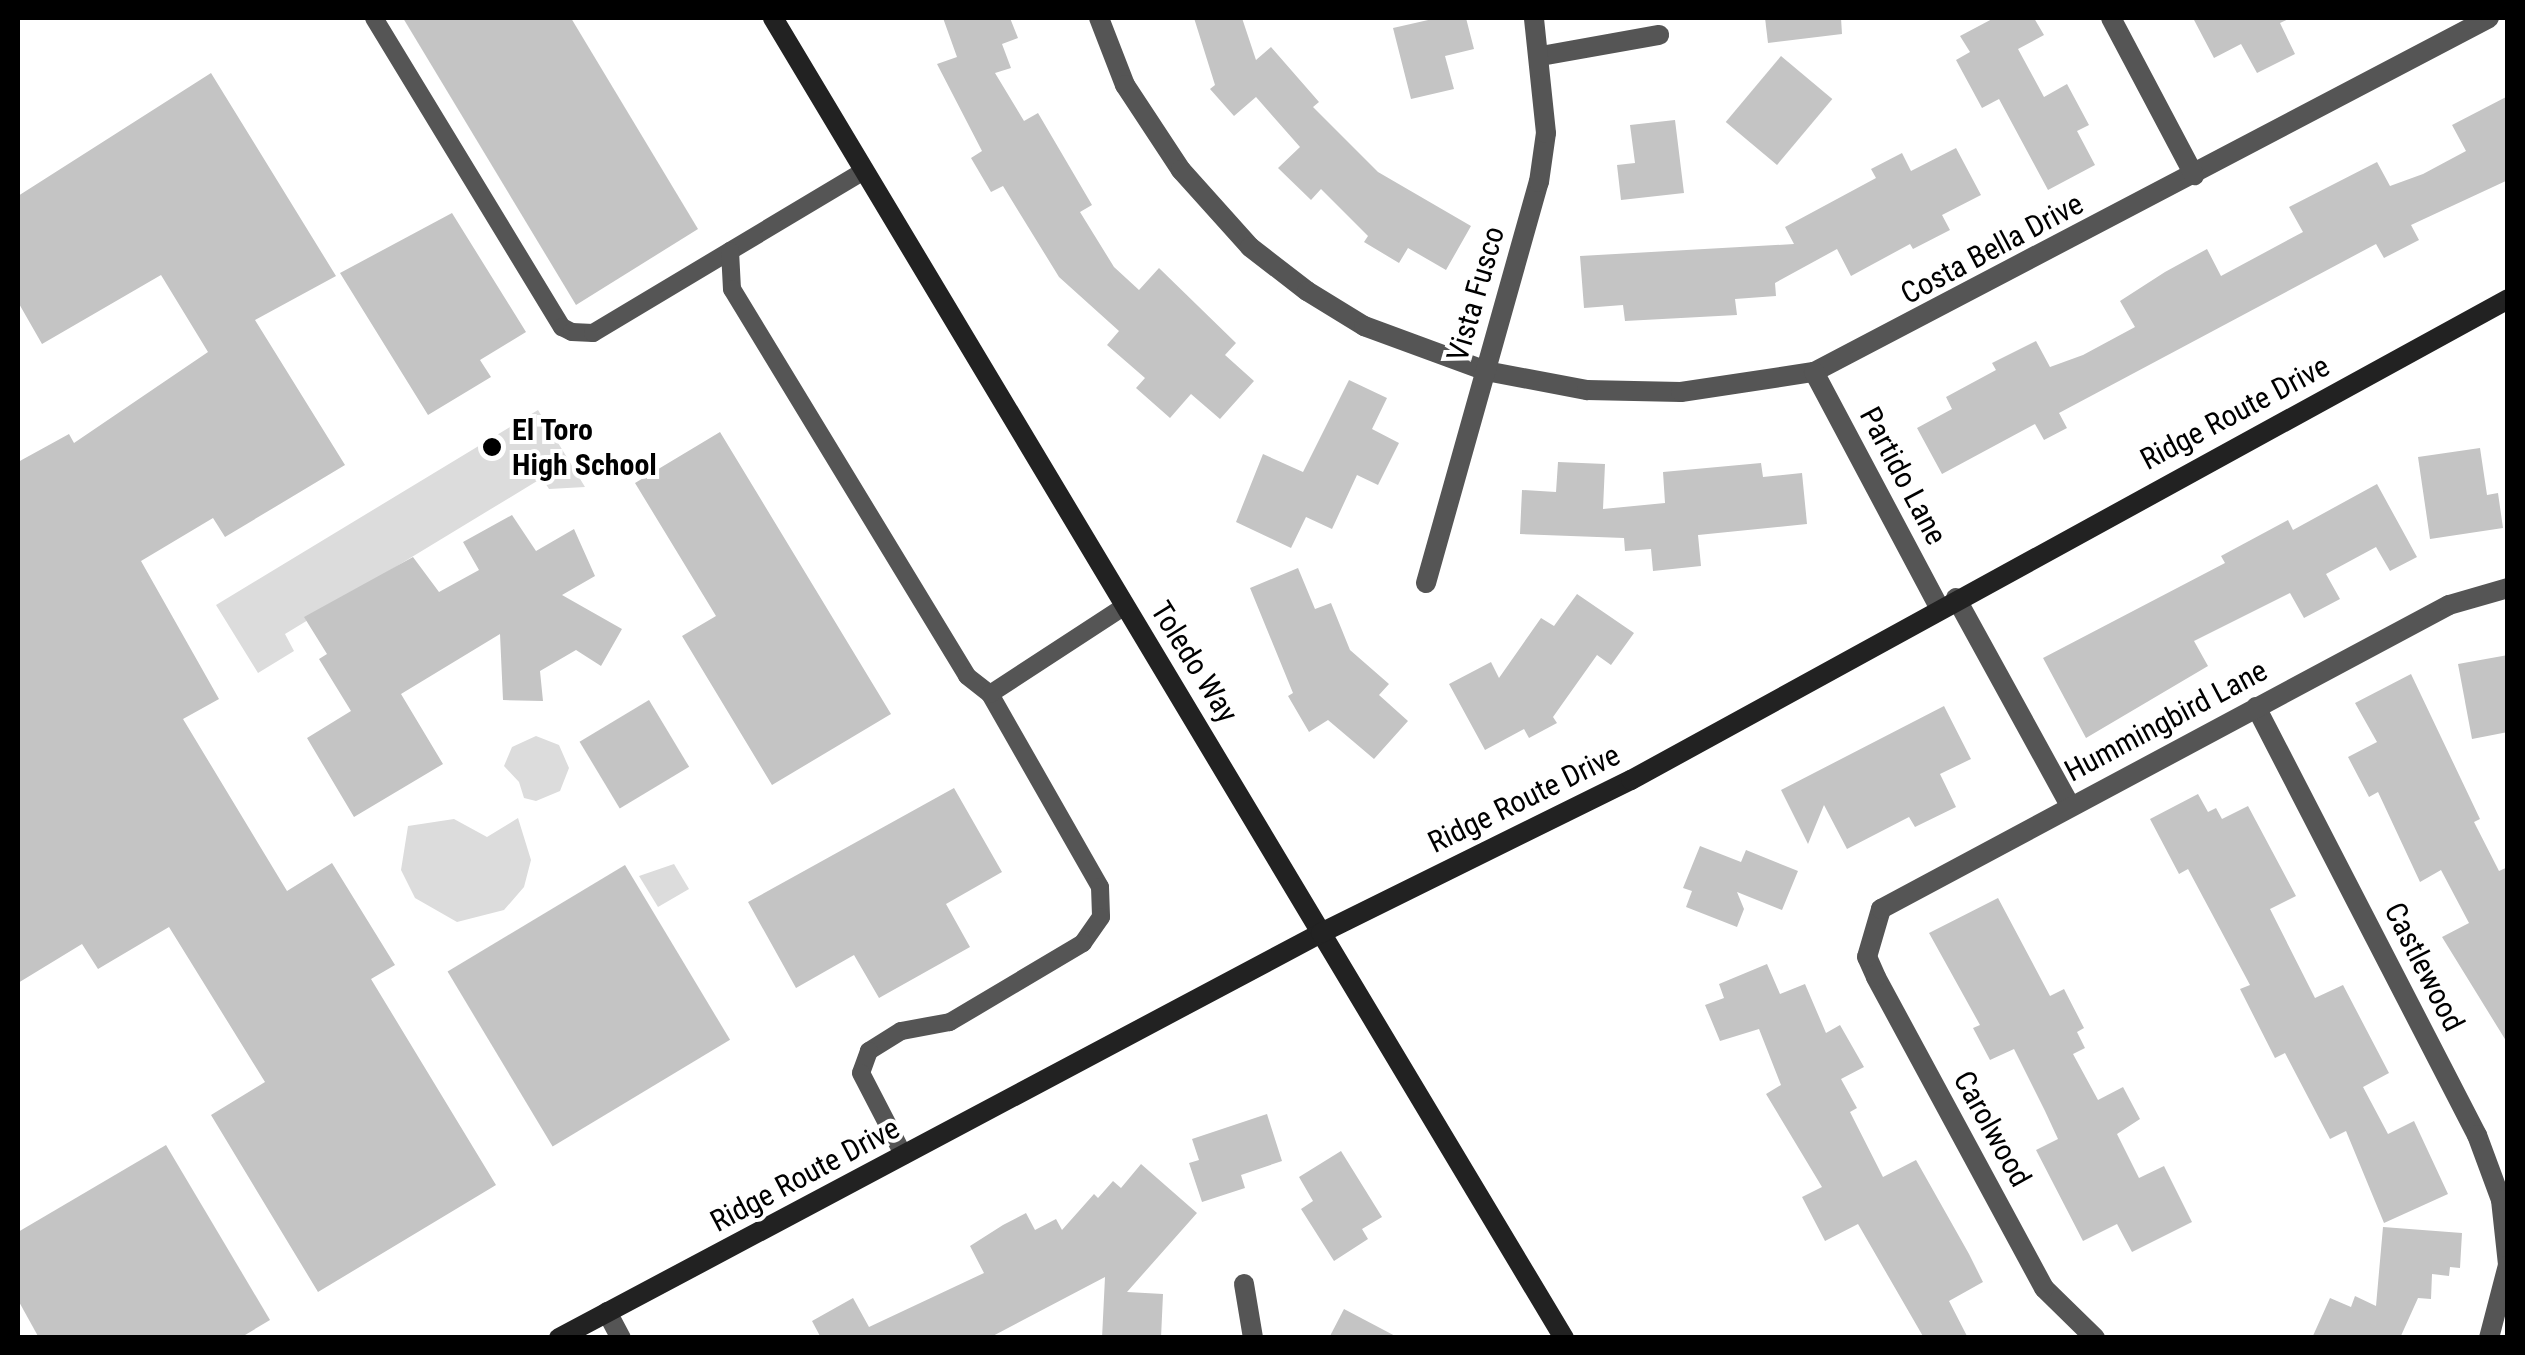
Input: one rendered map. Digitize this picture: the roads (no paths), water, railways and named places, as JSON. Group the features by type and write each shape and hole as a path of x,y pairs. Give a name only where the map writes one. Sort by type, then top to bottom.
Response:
{"main road":[{"name":"Toledo Way","path":"773,18 1564,1338"},
{"name":"Ridge Route Drive","path":"559,1338 1321,934 1631,780 1948,602 2508,299"}],"street":[{"name":"Costa Bella Drive","path":"1099,18 1126,86 1162,142 1250,246 1364,326 1486,371 1587,390 1681,392 1814,372 2488,18"},
{"name":"Vista Fusco","path":"1426,583 1539,182 1546,133 1541,56 1534,18"},
{"path":"2111,18 2194,175"},
{"path":"1541,56 1659,35"},
{"name":"Partido Lane","path":"1814,372 2070,806"},
{"name":"Hummingbird Lane","path":"1870,932 1881,909 2070,806 2449,605 2508,588"},
{"name":"Castlewood","path":"2256,707 2477,1135 2501,1200 2508,1265 2489,1338"},
{"name":"Carolwood","path":"1870,932 1866,957 1876,978 2044,1288 2095,1338"},
{"path":"1244,1284 1253,1338"},
{"path":"606,1312 620,1338"}],"lane":[{"path":"374,18 562,328 593,333 864,170"},
{"path":"730,251 732,289 967,676 990,694 1100,887 1103,904 1082,943 950,1022 901,1030 869,1051 862,1073 904,1156"},
{"path":"990,694 1125,606"}],"place":[{"name":"El Toro High School","path":"492,447"}]}
